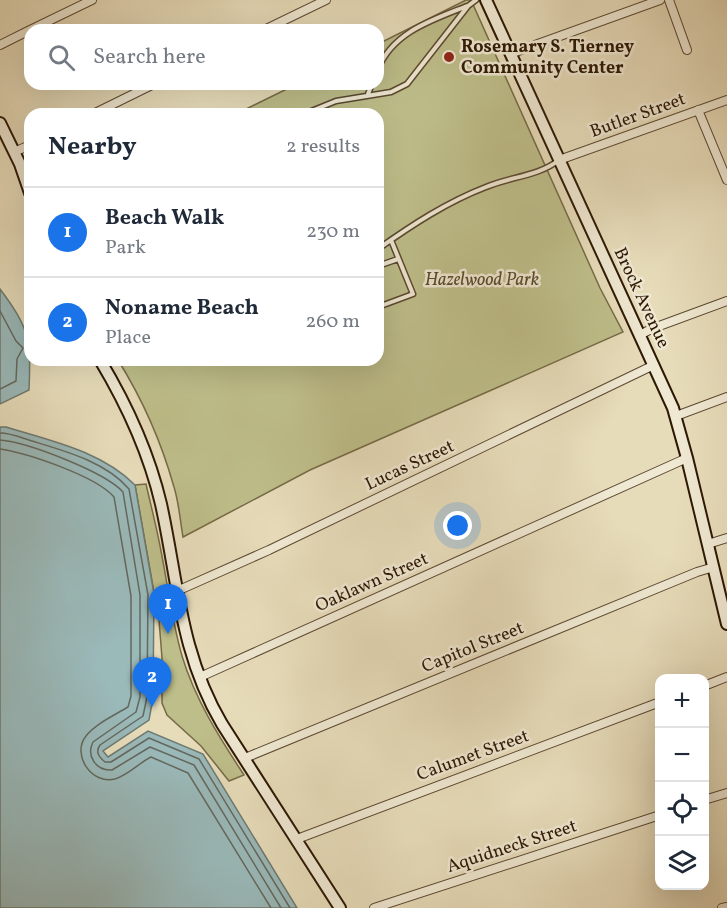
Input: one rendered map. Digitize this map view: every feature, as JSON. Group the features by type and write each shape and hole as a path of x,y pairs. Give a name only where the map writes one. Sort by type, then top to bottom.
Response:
{"main road":[{"name":"Brock Avenue","path":"486,0 676,416 727,624"},
{"path":"0,123 24,178"},
{"path":"103,366 128,410 149,462 161,507 186,638 200,677 217,714 340,908"}],"street":[{"path":"42,24 92,0"},
{"path":"276,24 326,0"},
{"path":"510,54 660,0"},
{"path":"669,0 687,50"},
{"path":"0,45 24,33"},
{"path":"105,108 142,90"},
{"name":"Butler Street","path":"559,160 727,100"},
{"path":"698,110 727,180"},
{"path":"14,152 24,148"},
{"path":"640,335 727,301"},
{"name":"Lucas Street","path":"177,591 269,550 654,365"},
{"path":"676,416 727,398"},
{"name":"Oaklawn Street","path":"200,677 687,458"},
{"path":"708,544 727,538"},
{"name":"Capitol Street","path":"245,758 714,567"},
{"path":"709,684 727,677"},
{"name":"Calumet Street","path":"297,839 655,704"},
{"path":"709,799 727,792"},
{"name":"Aquidneck Street","path":"374,908 655,817"},
{"path":"722,908 727,906"}],"lane":[{"path":"384,57 395,43 419,26 468,6 476,0"},
{"path":"319,108 336,101 391,92 407,84 468,6"},
{"path":"368,95 370,90"},
{"path":"384,245 418,220 484,187 548,169 559,160"},
{"path":"384,306 412,294 391,240"},
{"path":"384,264 398,259"}],"green space":[{"name":"Hazelwood Park","path":"466,0 471,0 600,288 623,332 310,470 183,537 176,493 163,453 143,406 121,366 384,366 384,108 248,108 285,90 384,90 384,41"},
{"path":"146,484 158,534 173,617 187,672 217,732 244,775 229,781 201,746 167,715 162,703 159,620 135,485"}],"water":[{"path":"0,289 23,325 24,366 30,366 30,373 29,390 0,404"},
{"path":"0,427 91,455 122,473 135,485 154,594 153,698 149,720 103,751 108,757 148,731 203,754 297,908 0,908"}],"place":[{"name":"Rosemary S. Tierney Community Center","path":"449,57"},
{"name":"Beach Walk","path":"168,634"},
{"name":"Noname Beach","path":"152,707"}]}
